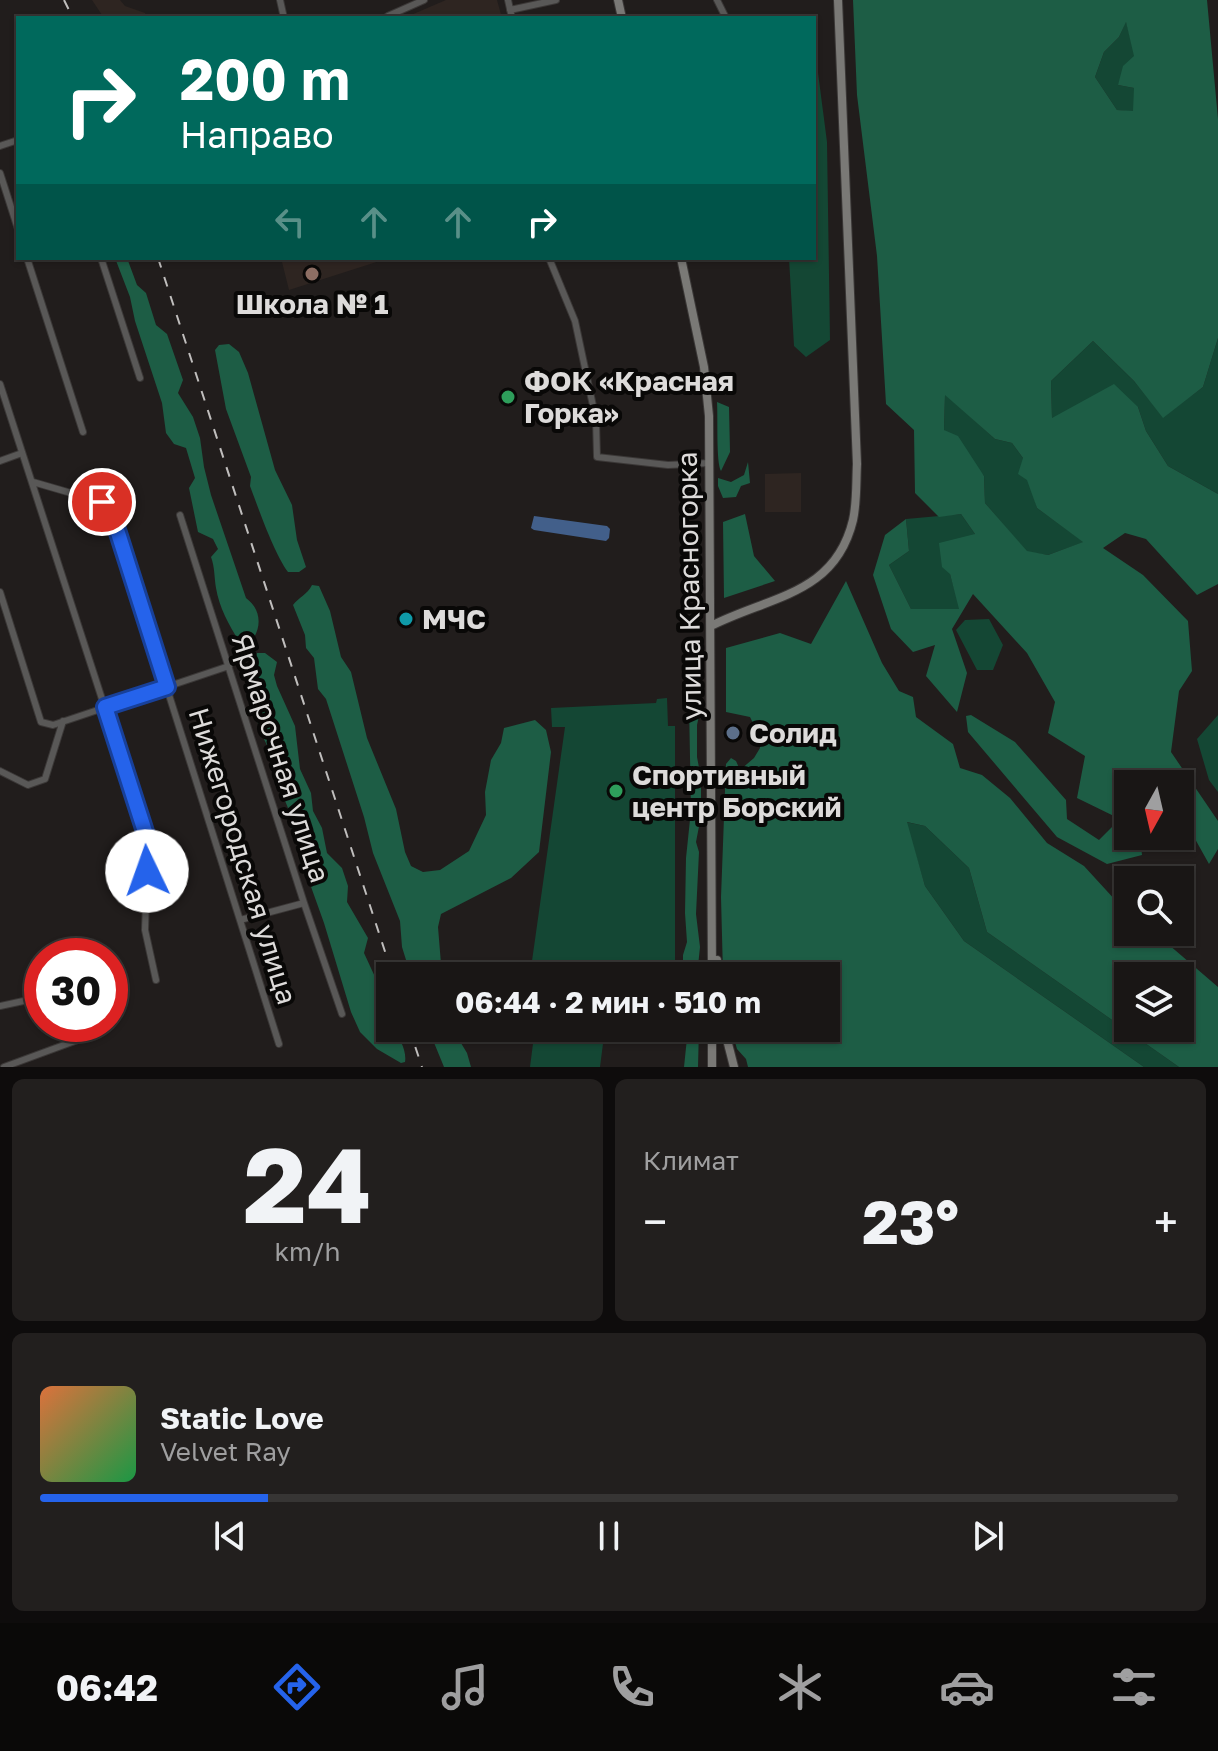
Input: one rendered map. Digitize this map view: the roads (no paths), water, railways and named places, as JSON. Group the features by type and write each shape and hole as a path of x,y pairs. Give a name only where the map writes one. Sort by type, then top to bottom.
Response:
{"main road":[{"path":"711,626 795,593 819,577 843,551 854,518 857,464 838,0"},
{"name":"улица Красногорка","path":"681,260 708,389 713,915"},
{"path":"712,962 713,915"},
{"path":"713,915 717,962"},
{"path":"712,1042 712,1067"},
{"path":"728,1042 734,1067"}],"street":[{"path":"388,16 424,0"},
{"path":"508,0 512,16"},
{"path":"510,10 556,0"},
{"path":"0,173 16,223"},
{"path":"28,260 83,432"},
{"path":"102,260 140,378"},
{"path":"550,260 575,321 596,420 597,457 668,465 710,463"},
{"path":"0,384 148,841 145,930 156,980"},
{"path":"0,461 22,453"},
{"name":"Нижегородская улица","path":"33,482 102,502 112,514 279,1044"},
{"name":"Ярмарочная улица","path":"180,515 342,1014"},
{"path":"0,592 41,722 53,725 229,666"},
{"path":"0,771 28,785 45,779 63,721"},
{"path":"240,920 304,903"},
{"path":"0,1006 24,1001"},
{"path":"4,1067 72,1042"}],"water":[{"path":"534,516 607,526 610,529 609,538 606,541 534,530 531,528"}],"railway":[{"path":"64,0 72,16"},
{"path":"159,260 388,962"},
{"path":"414,1042 422,1067"}],"place":[{"name":"Школа № 1","path":"312,274"},
{"name":"ФОК «Красная Горка»","path":"508,397"},
{"name":"МЧС","path":"406,619"},
{"name":"Солид","path":"733,733"},
{"name":"Спортивный центр Борский","path":"616,791"}]}
